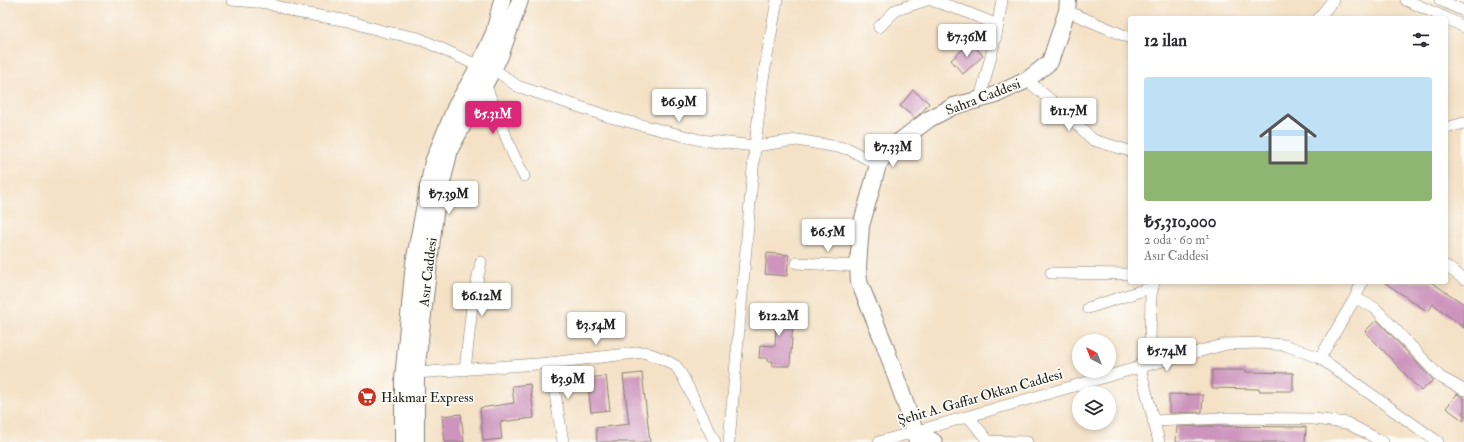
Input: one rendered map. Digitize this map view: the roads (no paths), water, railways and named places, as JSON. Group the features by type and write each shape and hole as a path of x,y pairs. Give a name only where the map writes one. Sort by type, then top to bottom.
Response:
{"street":[{"path":"232,0 267,3 296,12 348,21 386,32 418,38 486,67 517,86 610,117 700,140 755,146 797,140 849,149 878,165"},
{"name":"Asır Caddesi","path":"416,442 416,373 435,213 450,149 485,84 486,67 502,0"},
{"name":"Asır Caddesi","path":"403,442 403,379 414,263 433,162 456,106 486,67 500,56 520,0"},
{"path":"729,442 755,146 763,79 777,0"},
{"path":"879,27 896,10 927,0"},
{"path":"931,0 961,10 998,26"},
{"path":"980,99 998,26 1002,0"},
{"path":"1321,16 1333,0"},
{"path":"1406,0 1442,16"},
{"path":"1440,0 1464,11"},
{"path":"1067,6 1128,37"},
{"name":"Sahra Caddesi","path":"916,436 884,343 859,282 858,266 861,226 878,165 888,150 929,119 954,106 993,96 1026,80 1050,62 1067,6"},
{"path":"1448,19 1464,27"},
{"path":"1026,80 1067,114 1094,140 1128,150"},
{"path":"485,84 513,154 524,176"},
{"path":"1448,127 1464,123"},
{"path":"465,370 472,306 481,262"},
{"path":"798,263 858,266"},
{"path":"1448,267 1464,279"},
{"path":"1051,273 1128,274"},
{"path":"1088,308 1153,284"},
{"path":"1153,284 1150,295 1150,343 1140,367 1159,442"},
{"path":"1320,358 1355,298 1361,284"},
{"path":"1355,298 1376,308 1440,377 1464,390"},
{"name":"Şehit A. Gaffar Okkan Caddesi","path":"879,442 916,436 969,417 1140,367 1226,344 1259,343 1285,345 1320,358 1438,442"},
{"path":"416,373 550,363 644,352 663,359 676,366 715,442"},
{"path":"550,363 563,442"},
{"path":"969,417 988,441 1027,442"},
{"path":"1154,421 1223,418 1314,419 1347,423 1383,442"},
{"path":"916,436 934,442"}],"place":[{"name":"Hakmar Express","path":"367,397"}]}
